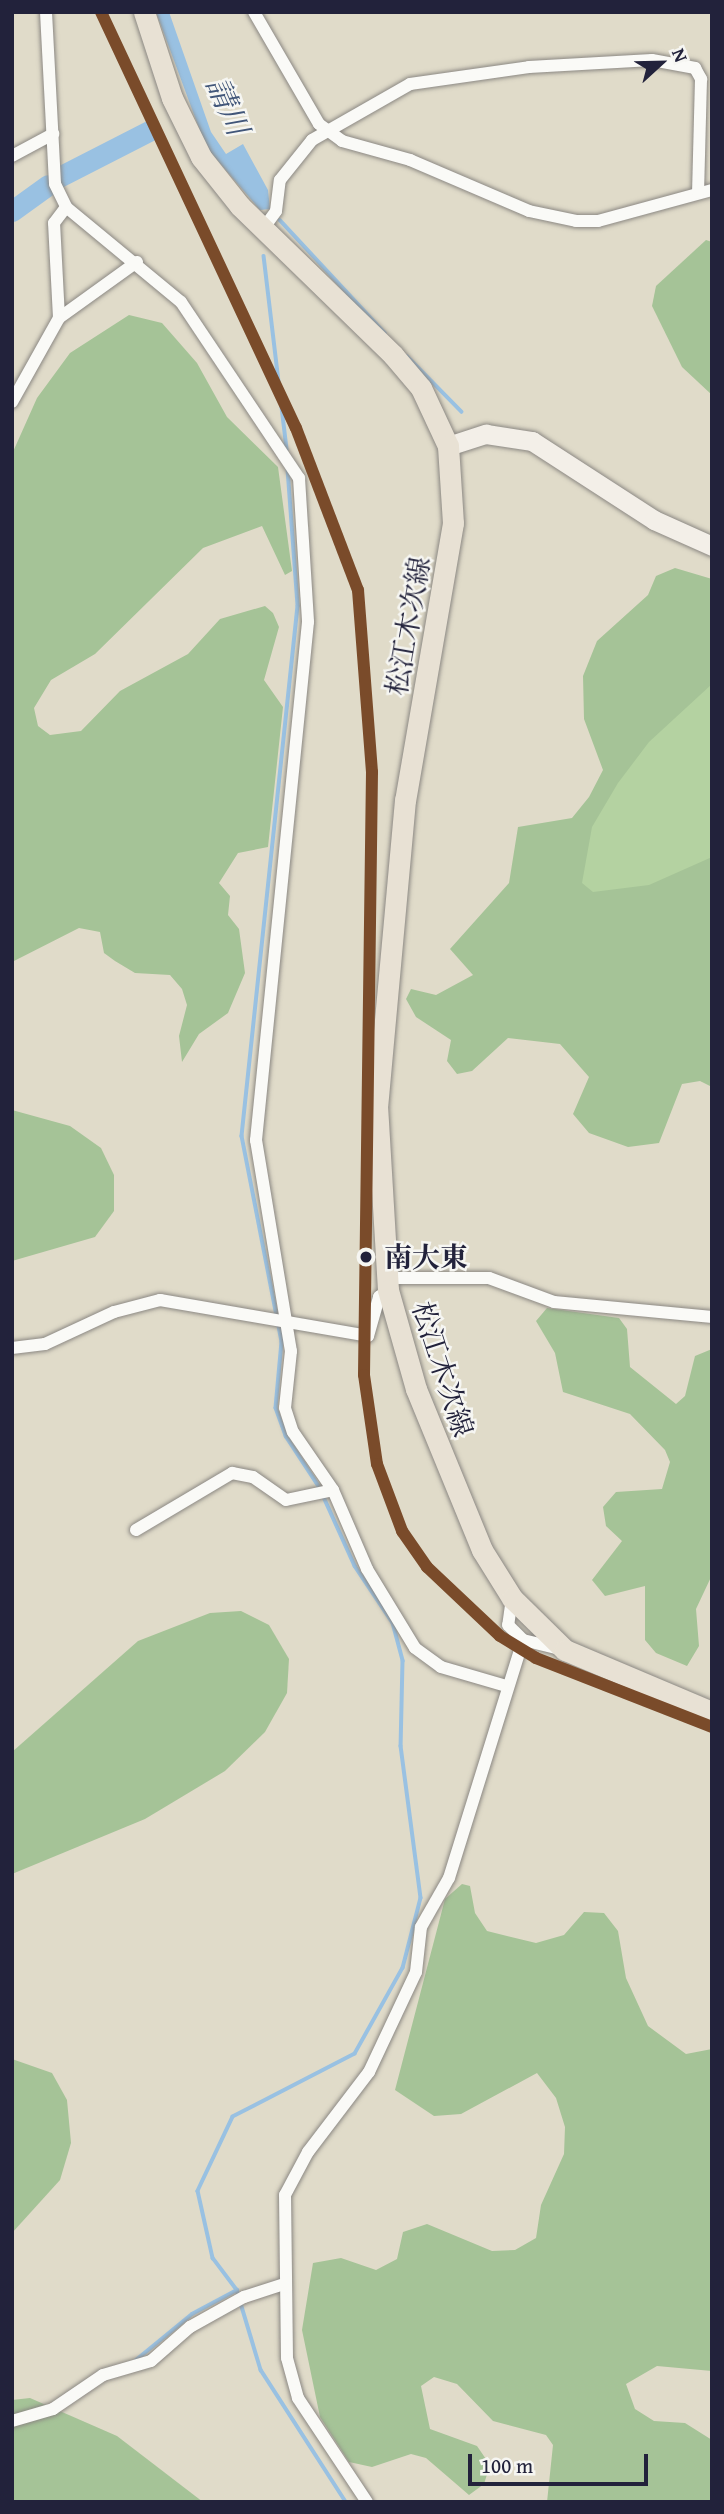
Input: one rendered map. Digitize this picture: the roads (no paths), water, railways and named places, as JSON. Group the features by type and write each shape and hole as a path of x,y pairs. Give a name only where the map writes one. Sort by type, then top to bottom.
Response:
{"main road":[{"name":"松江木次線","path":"144,12 186,130 219,182 263,229 393,355 421,388 448,446 455,484 451,537 405,800 387,961 376,1145 388,1284 447,1471 482,1550 512,1598 565,1650 712,1712"}],"street":[{"path":"46,12 55,184 66,207 137,262 181,302 299,478 308,622 256,1140 281,1321 285,1408 293,1432 367,1569 422,1656 506,1686"},
{"path":"254,12 329,132 529,211 576,221 598,221 712,190"},
{"path":"263,229 276,211 280,180 306,144 399,89 424,81 528,67 677,63 695,68 701,79 698,193"},
{"path":"12,156 54,134"},
{"path":"59,318 54,223 66,207"},
{"path":"12,402 59,318 137,262"},
{"path":"448,446 486,433 532,441 654,520 712,546"},
{"path":"12,1348 45,1344 114,1312 160,1300 371,1335 379,1297 388,1284 489,1278 554,1302 712,1317"},
{"path":"136,1530 232,1473 253,1477 286,1500 327,1493"},
{"path":"512,1598 508,1625 523,1640 565,1650"},
{"path":"367,2502 298,2398 287,2358 282,2285 285,2195 308,2152 369,2072 416,1972 421,1927 454,1866 506,1686 523,1640"},
{"path":"12,2421 53,2409 103,2375 151,2361 190,2327 244,2297 282,2285"}],"water":[{"path":"156,12 169,12 211,132 226,154 243,144 268,190 270,209 260,210 206,147"}],"waterway":[{"path":"59,177 149,131"},
{"path":"12,211 48,185"},
{"path":"280,220 385,333"},
{"name":"請川","path":"264,256 287,450"},
{"path":"407,356 462,412"},
{"path":"288,469 298,606 242,1136 282,1342 276,1408 286,1436 320,1488"},
{"path":"323,1495 355,1566 393,1623 403,1661 401,1746 421,1898 403,1968 355,2054 233,2117 198,2191 213,2258 237,2290 261,2370 346,2502"},
{"path":"136,2360 192,2314 237,2290"}],"place":[{"name":"南大東","path":"366,1257"}]}
